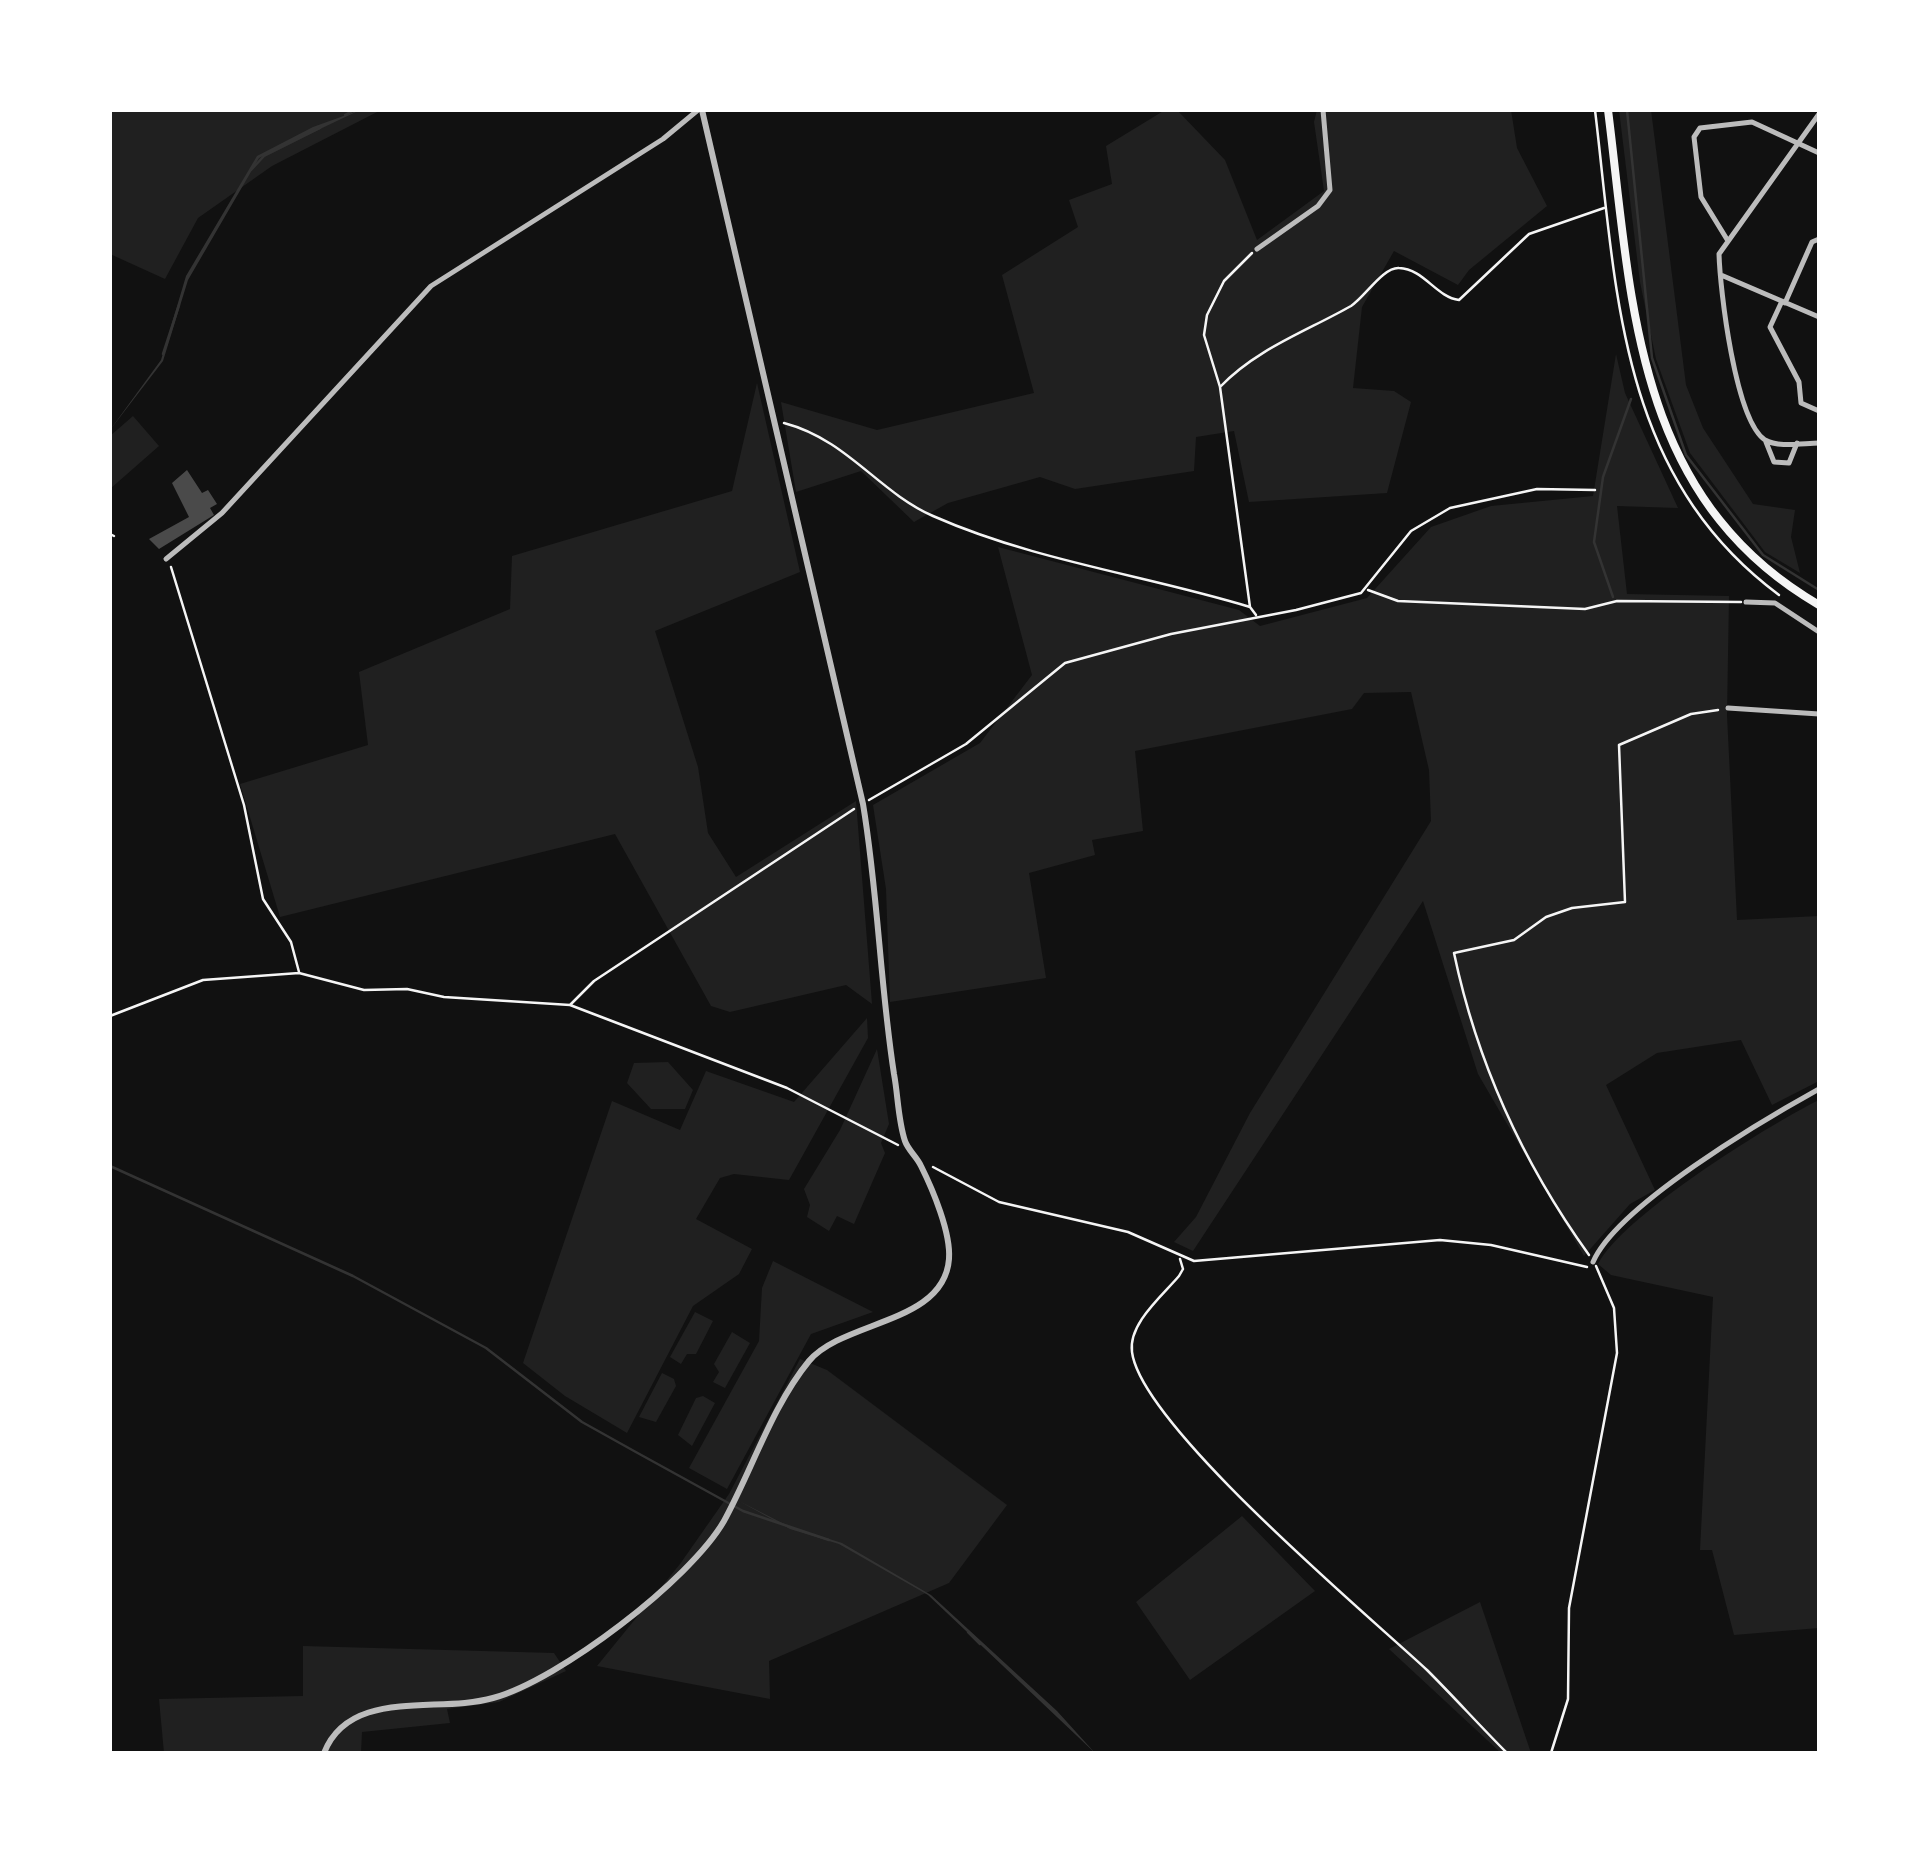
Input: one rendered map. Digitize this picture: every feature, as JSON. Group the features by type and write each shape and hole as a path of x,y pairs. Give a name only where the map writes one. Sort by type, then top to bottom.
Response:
{"main road":[{"path":"1608,110 1643,361 1678,460 1717,518 1747,552 1819,605"}],"street":[{"path":"168,558 222,513 431,286 663,139 700,110 863,804 875,882 882,996 905,1143 921,1165 949,1245 950,1263 943,1280 916,1306 828,1344 806,1365 720,1526 684,1572 577,1654 511,1690 494,1698 395,1707 357,1716 333,1733 324,1753"},
{"path":"1258,249 1318,206 1330,190 1324,110"},
{"path":"1797,443 1789,463 1774,462 1731,360 1719,254 1819,114"},
{"path":"1728,242 1701,197 1694,137 1700,128 1752,122 1819,153"},
{"path":"1819,239 1812,242 1770,327 1799,382 1800,403 1819,411"},
{"path":"1721,274 1819,317"},
{"path":"1765,439 1817,443 1819,435"},
{"path":"1746,602 1774,603 1819,632"},
{"path":"1728,708 1819,714"},
{"path":"1596,1265 1603,1243 1633,1212 1781,1110 1819,1089"}],"path":[{"path":"1594,110 1627,352 1660,454 1700,520 1741,565 1781,597"},
{"path":"1220,386 1239,366 1369,294 1391,269 1400,268 1425,278 1448,298 1460,300 1530,234 1554,221 1620,204"},
{"path":"1256,615 1250,607 1220,386 1207,353 1208,315 1224,281 1258,249"},
{"path":"773,421 826,437 930,515 1062,562 1250,607"},
{"path":"570,1005 594,981 863,804 966,744 1065,663 1256,615 1296,610 1367,589 1411,531 1442,511 1536,489 1595,490"},
{"path":"168,558 244,805 263,900 291,942 299,973"},
{"path":"1367,589 1398,601 1585,609 1617,601 1746,602"},
{"path":"1551,1753 1568,1699 1569,1608 1617,1353 1618,1322 1596,1265 1526,1156 1494,1091 1478,1048 1454,953 1514,940 1546,917 1572,908 1624,902 1618,745 1691,714 1728,708"},
{"path":"110,1016 203,980 299,973 364,990 407,988 444,997 570,1005 787,1088 903,1148 905,1143"},
{"path":"921,1165 949,1174 999,1202 1128,1232 1179,1258 1233,1260 1440,1240 1505,1247 1596,1265"},
{"path":"1179,1258 1183,1269 1179,1276 1132,1338 1133,1359 1148,1388 1195,1448 1300,1557 1427,1671 1507,1753"}],"shaded area":[{"path":"110,110 381,110 272,166 198,218 165,279 110,254"},
{"path":"360,110 259,158 188,280 163,361 110,430 161,360 186,276 257,156 313,127"},
{"path":"1165,110 1177,110 1225,160 1257,240 1324,191 1314,122 1317,110 1511,110 1517,148 1547,206 1469,270 1458,285 1394,251 1362,307 1353,388 1394,391 1411,402 1387,493 1249,502 1234,431 1196,437 1194,471 1075,489 1040,477 948,503 914,522 861,471 796,492 781,402 877,430 1034,393 1002,275 1078,227 1069,200 1112,184 1106,146"},
{"path":"1619,110 1651,110 1686,385 1703,428 1753,504 1795,510 1791,537 1800,573 1765,552 1690,453 1656,359 1640,282"},
{"path":"1616,354 1625,393 1678,508 1617,506 1627,594 1729,596 1727,715 1737,920 1819,916 1819,1081 1772,1105 1741,1040 1657,1053 1606,1085 1655,1190 1630,1204 1584,1256 1478,1074 1423,901 1193,1251 1174,1242 1196,1217 1250,1113 1431,821 1429,770 1411,692 1364,693 1352,709 1135,751 1143,831 1092,840 1095,855 1029,873 1046,978 890,1002 886,889 873,805 980,743 1032,675 998,547 1239,610 1260,626 1367,598 1431,527 1491,506 1593,496"},
{"path":"757,383 800,572 655,631 698,767 708,833 736,877 856,801 872,1004 846,985 730,1012 711,1006 615,834 280,917 240,784 368,745 359,672 510,609 512,556 732,491"},
{"path":"133,416 159,446 110,489 110,436"},
{"path":"867,1018 868,1038 789,1180 734,1174 720,1178 696,1219 752,1249 739,1274 693,1306 627,1433 565,1396 523,1363 612,1101 680,1130 706,1071 794,1102"},
{"path":"877,1049 889,1124 881,1143 885,1153 854,1224 837,1216 829,1231 807,1217 810,1205 804,1189 840,1130"},
{"path":"668,1062 693,1090 685,1109 651,1109 627,1083 634,1063"},
{"path":"1819,1100 1819,1628 1734,1635 1712,1550 1700,1550 1713,1297 1611,1275 1598,1264 1612,1244 1665,1198 1732,1151"},
{"path":"773,1261 873,1312 811,1334 727,1489 689,1468 759,1341 762,1288"},
{"path":"695,1312 713,1321 696,1354 687,1354 681,1364 670,1357"},
{"path":"732,1332 750,1343 725,1388 713,1382 719,1372 714,1364"},
{"path":"800,1359 827,1370 1007,1505 949,1583 769,1661 770,1699 597,1666 680,1564 729,1494"},
{"path":"662,1373 674,1379 676,1386 656,1422 639,1417"},
{"path":"703,1396 715,1403 692,1446 678,1435 696,1398"},
{"path":"739,1501 788,1526 842,1543 931,1595 1057,1711 1095,1753 928,1595 839,1544 790,1529"},
{"path":"1242,1516 1315,1591 1190,1680 1136,1602"},
{"path":"1480,1602 1531,1753 1501,1753 1389,1649"},
{"path":"303,1646 554,1653 566,1671 499,1702 447,1709 450,1723 362,1732 361,1753 164,1753 159,1699 303,1696"}],"building":[{"path":"187,470 202,493 208,490 217,504 210,508 214,515 159,549 149,539 189,517 172,483"}],"waterway":[{"path":"345,115 354,110"},
{"path":"1627,110 1652,358 1686,455 1763,555 1819,590"},
{"path":"251,170 264,156 320,128"},
{"path":"163,354 179,305"},
{"path":"1613,597 1594,542 1603,477 1631,399"},
{"path":"110,1166 353,1276 486,1348 582,1422 634,1451 743,1511 829,1540"},
{"path":"968,1632 980,1644"}]}
